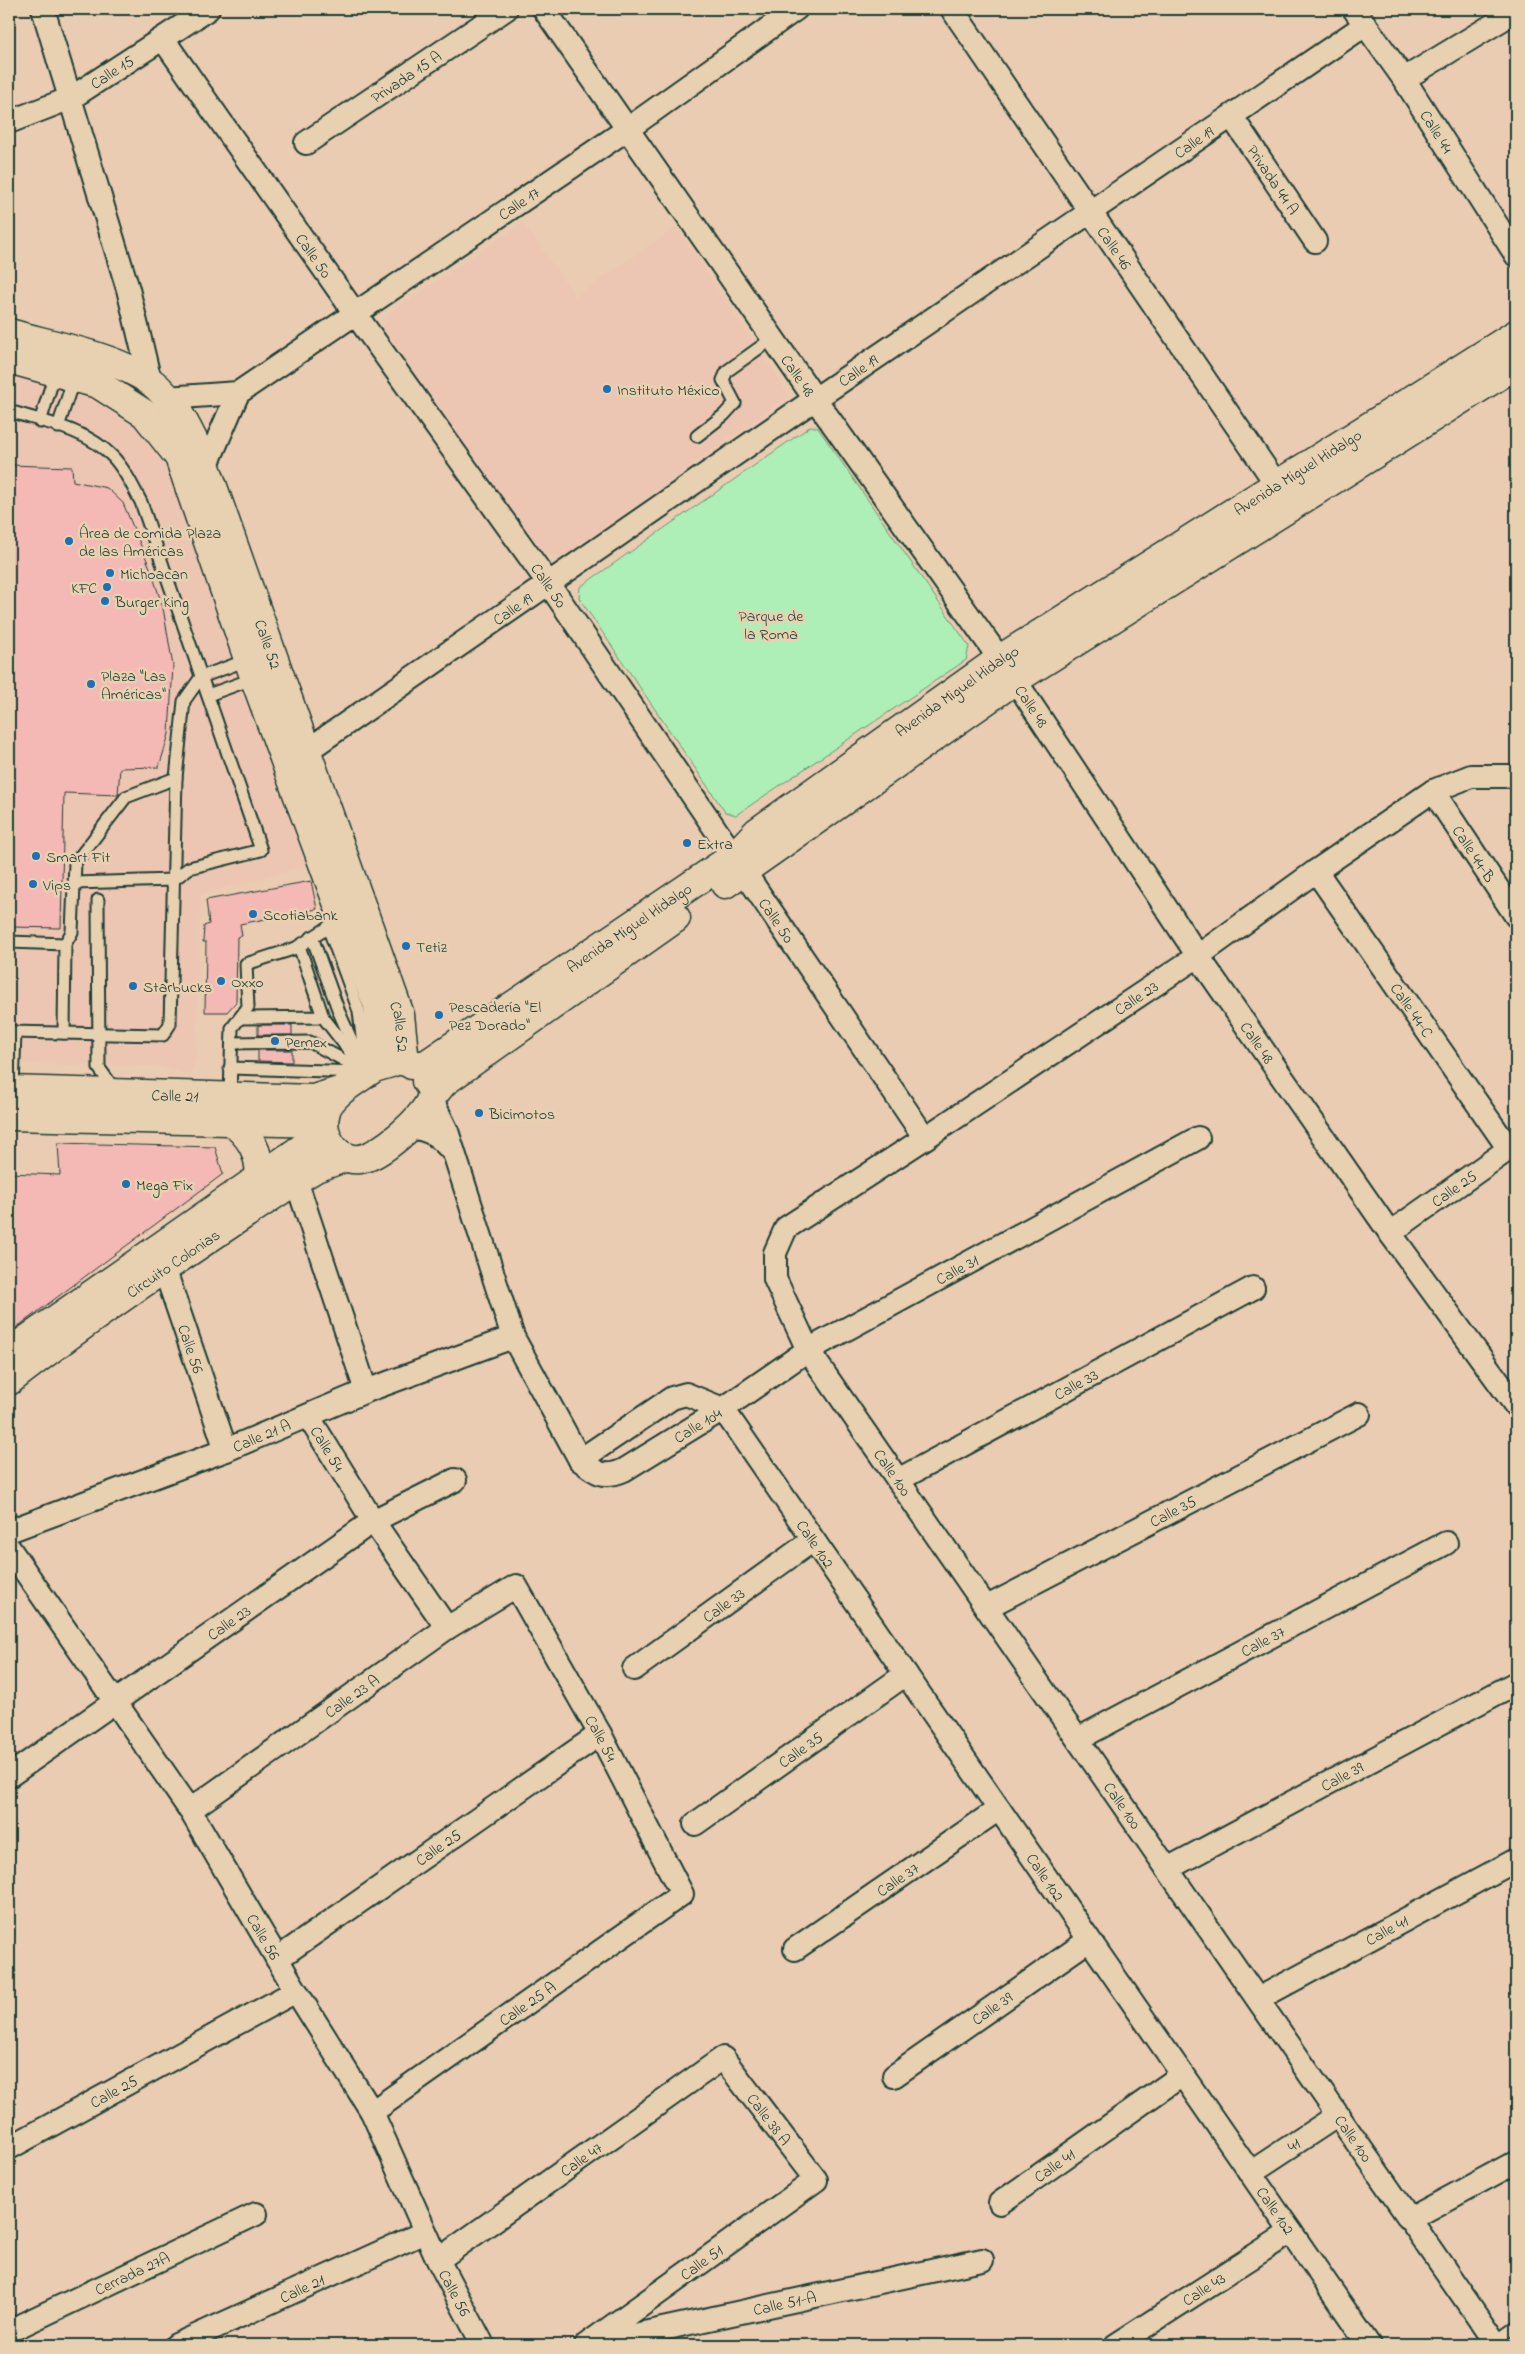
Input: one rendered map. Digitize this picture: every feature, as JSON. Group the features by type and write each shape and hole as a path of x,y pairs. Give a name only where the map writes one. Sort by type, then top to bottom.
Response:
{"street":[{"path":"43,9 158,389 238,393 206,467"},
{"name":"Calle 15","path":"9,122 71,98 208,9"},
{"name":"Privada 15 A","path":"306,143 506,9"},
{"name":"Calle 48","path":"544,9 815,399 1007,670 1198,956 1390,1233 1516,1406"},
{"name":"Calle 17","path":"238,393 354,312 628,128 796,9"},
{"name":"Calle 46","path":"952,9 1277,485"},
{"path":"1404,79 1516,11"},
{"name":"Calle 19","path":"305,752 815,399 1232,117 1360,17"},
{"name":"Calle 44","path":"1360,17 1404,79 1516,255"},
{"name":"Calle 50","path":"163,39 354,312 549,584 925,1138"},
{"name":"Privada 44 A","path":"1232,117 1314,241"},
{"name":"Calle 52","path":"9,333 111,362 158,389 187,427 206,467 305,752 345,919 400,1015 409,1064"},
{"name":"Avenida Miguel Hidalgo","path":"432,1098 451,1077 739,863 757,832 1007,670 1277,485 1516,334"},
{"name":"Calle 52","path":"9,359 98,384 144,414 179,457 245,652 378,1005 381,1055 370,1070"},
{"name":"Avenida Miguel Hidalgo","path":"1007,670 1516,365"},
{"name":"Calle 23","path":"775,1252 786,1228 1198,956 1316,870 1433,791 1471,776 1516,776"},
{"name":"Calle 44-B","path":"1433,791 1516,916"},
{"name":"Avenida Miguel Hidalgo","path":"409,1064 426,1065 739,863"},
{"name":"Calle 44-C","path":"1316,870 1512,1147"},
{"path":"432,1098 423,1112 409,1127 372,1156 359,1160 333,1140 330,1103 342,1090 370,1070 396,1062 409,1064 428,1082 432,1098 441,1115 513,1336"},
{"name":"Calle 21","path":"11,1103 230,1109 313,1099 342,1090"},
{"name":"Calle 21","path":"11,1103 117,1093 230,1109 333,1140"},
{"path":"230,1109 256,1150 260,1176"},
{"path":"409,1127 424,1129 438,1135 453,1152"},
{"name":"Calle 31","path":"723,1409 808,1350 1198,1138"},
{"name":"Circuito Colonias","path":"9,1381 260,1176 305,1146 333,1140"},
{"name":"Circuito Colonias","path":"9,1352 160,1258 316,1168 333,1140"},
{"name":"Calle 25","path":"1390,1233 1512,1147"},
{"path":"296,1180 366,1391"},
{"name":"Calle 100","path":"775,1252 776,1278 808,1350 1496,2344"},
{"name":"Calle 56","path":"160,1258 226,1450"},
{"name":"Calle 33","path":"898,1480 1254,1288"},
{"name":"Calle 21 A","path":"9,1531 226,1450 366,1391 513,1336"},
{"name":"Calle 104","path":"513,1336 580,1460 594,1471 610,1476 624,1470 723,1409"},
{"name":"Calle 104","path":"580,1460 672,1398 686,1394 723,1409"},
{"name":"Calle 102","path":"723,1409 1368,2345"},
{"name":"Calle 35","path":"987,1608 1359,1414"},
{"name":"Calle 54","path":"308,1416 373,1520 447,1628"},
{"name":"Calle 23","path":"9,1776 113,1701 373,1520 456,1480"},
{"name":"Calle 33","path":"634,1669 813,1540"},
{"name":"Calle 37","path":"1078,1740 1446,1543"},
{"name":"Calle 56","path":"9,1548 190,1810 296,1991 372,2112 438,2260 483,2345"},
{"name":"Calle 54","path":"516,1586 600,1734 682,1894"},
{"name":"Calle 23 A","path":"190,1810 447,1628 516,1586"},
{"name":"Calle 35","path":"695,1824 906,1674"},
{"name":"Calle 39","path":"1167,1868 1516,1684"},
{"name":"Calle 25","path":"277,1959 600,1734"},
{"name":"Calle 37","path":"795,1949 999,1809"},
{"name":"Calle 41","path":"1258,1999 1516,1860"},
{"name":"Calle 25 A","path":"372,2112 682,1894"},
{"name":"Calle 39","path":"894,2076 1089,1940"},
{"name":"Calle 25","path":"9,2148 296,1991"},
{"name":"Calle 38 A","path":"723,2058 816,2180"},
{"name":"Calle 47","path":"438,2260 723,2058"},
{"name":"Calle 41","path":"1000,2203 1182,2075"},
{"name":"41","path":"1250,2173 1338,2115"},
{"path":"1410,2219 1516,2162"},
{"name":"Calle 51","path":"587,2345 816,2180"},
{"name":"Cerrada 27A","path":"9,2330 256,2214"},
{"name":"Calle 21","path":"176,2345 426,2232"},
{"name":"Calle 43","path":"1116,2345 1290,2232"},
{"name":"Calle 51-A","path":"587,2345 982,2260"}],"lane":[{"path":"697,436 724,416 735,403 723,380 727,371 773,338"},
{"path":"40,422 52,383 44,368"},
{"path":"58,427 70,390 86,380"},
{"path":"9,411 86,437 112,456 128,479 141,502 261,850 189,868 173,880 74,883"},
{"path":"11,1103 12,1032 163,1034 170,1024 176,778 184,701 202,677 239,663 245,652"},
{"path":"208,695 244,682 257,685"},
{"path":"64,1033 65,944 72,932 75,863 126,797 176,778"},
{"path":"98,900 99,1068 117,1093"},
{"path":"230,1109 232,1028 248,1007 246,964 299,946 345,919"},
{"path":"312,937 340,1012 370,1070"},
{"path":"9,942 65,944"},
{"path":"299,946 323,1017 370,1070"},
{"path":"240,1018 323,1017"},
{"path":"232,1043 310,1042 370,1070"},
{"path":"230,1068 370,1070"},
{"path":"1496,2344 1516,2327"}],"shaded area":[{"name":"Instituto México","path":"523,222 575,296 676,227 787,391 785,399 565,556 548,555 540,550 384,329 388,313"},
{"path":"9,369 92,387 159,437 320,862 201,895 196,1059 191,1075 158,1066 9,1064"}],"green space":[{"name":"Parque de la Roma","path":"811,426 818,428 969,646 966,660 736,815 725,812 579,598 580,587"}],"building":[{"name":"Plaza \"Las Américas\"","path":"9,465 72,467 73,481 107,488 123,503 151,570 163,608 173,666 169,734 159,767 120,768 118,795 64,793 61,928 9,927"},
{"name":"Scotiabank","path":"311,881 317,909 240,924 242,936 237,937 236,1002 227,1012 205,1012 206,942 203,942 204,926 209,924 206,900"},
{"path":"258,1025 292,1025 292,1035 258,1035"},
{"path":"258,1050 292,1050 292,1062 258,1061"},
{"path":"58,1143 215,1147 223,1174 9,1333 9,1173 60,1175"}],"place":[{"name":"Instituto México","path":"607,389"},
{"name":"Área de comida Plaza de las Américas","path":"69,541"},
{"name":"Michoacan","path":"110,573"},
{"name":"KFC","path":"107,587"},
{"name":"Burger King","path":"105,601"},
{"name":"Plaza \"Las Américas\"","path":"91,684"},
{"name":"Extra","path":"687,843"},
{"name":"Smart Fit","path":"36,856"},
{"name":"Vips","path":"33,884"},
{"name":"Scotiabank","path":"253,914"},
{"name":"Tetiz","path":"406,946"},
{"name":"Oxxo","path":"221,981"},
{"name":"Starbucks","path":"133,986"},
{"name":"Pescadería \"El Pez Dorado\"","path":"439,1015"},
{"name":"Pemex","path":"275,1041"},
{"name":"Bicimotos","path":"479,1113"},
{"name":"Mega Fix","path":"126,1184"}]}
